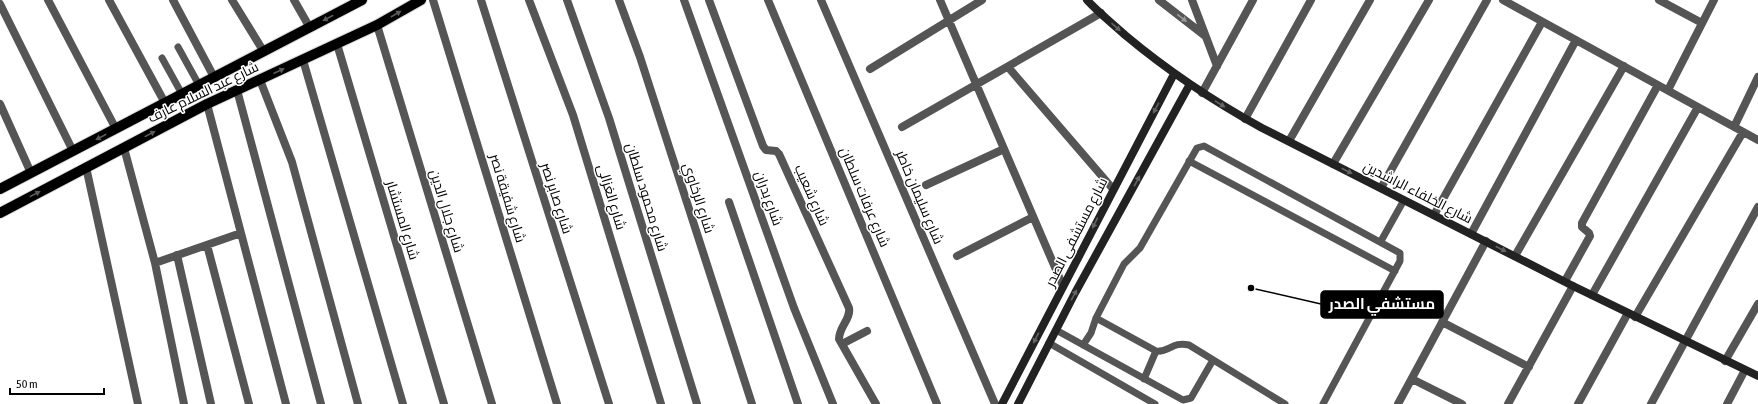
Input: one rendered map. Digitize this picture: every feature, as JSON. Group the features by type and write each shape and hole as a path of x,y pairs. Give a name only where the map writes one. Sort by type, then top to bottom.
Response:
{"main road":[{"name":"شارع عبد السلام عارف","path":"0,190 362,0"},
{"name":"شارع عبد السلام عارف","path":"0,213 207,104 377,25 421,0"},
{"name":"شارع الخلفاء الراشدين","path":"1087,0 1138,46 1174,74 1202,93 1245,118 1565,282 1758,376"},
{"name":"شارع مستشفى الصدر","path":"1002,404 1174,74"},
{"name":"شارع مستشفى الصدر","path":"1018,404 1049,343 1190,84"}],"street":[{"path":"48,0 116,129"},
{"path":"109,0 165,103"},
{"path":"173,0 214,77"},
{"path":"232,0 264,52"},
{"path":"294,0 310,28"},
{"name":"شارع شفيقة نصر","path":"433,0 557,404"},
{"name":"شارع صابر نصر","path":"481,0 609,404"},
{"name":"شارع الغزالى","path":"529,0 573,115 661,404"},
{"name":"شارع محمود سلطان","path":"567,0 609,118 698,404"},
{"name":"شارع الرخاوي","path":"619,0 640,57 752,404"},
{"name":"شارع بدران","path":"684,0 794,308 833,404"},
{"name":"شارع شعيب","path":"709,0 763,146 766,150 780,154 849,308 849,315 839,336 842,344"},
{"name":"شارع عرفات سلطان","path":"768,0 937,404"},
{"name":"شارع سليمان خاطر","path":"821,0 995,404"},
{"path":"940,0 1063,286"},
{"path":"870,69 982,0"},
{"path":"1159,0 1205,36"},
{"path":"1192,0 1217,66"},
{"path":"1196,10 1201,0"},
{"path":"1202,93 1253,0"},
{"path":"1245,118 1311,0"},
{"path":"1288,141 1370,0"},
{"path":"1334,164 1429,0"},
{"path":"1381,188 1488,0"},
{"path":"1503,0 1758,140"},
{"path":"1659,0 1702,23"},
{"path":"1668,90 1714,0"},
{"path":"0,4 73,151"},
{"path":"902,127 1101,13"},
{"path":"1434,215 1542,22"},
{"name":"شارع جلال الدين","path":"377,25 492,404"},
{"path":"1471,234 1576,40"},
{"name":"شارع المستشار","path":"337,44 444,404"},
{"path":"303,60 403,404"},
{"path":"1515,256 1624,66"},
{"path":"1008,67 1113,189"},
{"path":"1734,127 1758,77"},
{"path":"260,80 292,162 358,404"},
{"path":"1565,282 1590,236 1589,233 1582,227 1582,223 1658,85"},
{"path":"237,90 321,404"},
{"path":"0,104 31,173"},
{"path":"207,104 286,404"},
{"path":"1592,295 1698,107"},
{"path":"1578,404 1743,132"},
{"path":"124,148 155,263 184,404"},
{"path":"926,185 1004,150"},
{"path":"86,167 138,404"},
{"path":"729,202 798,404"},
{"path":"1651,404 1758,207"},
{"path":"957,256 1033,217"},
{"path":"155,263 241,233"},
{"path":"1398,404 1486,241"},
{"path":"206,245 249,404"},
{"path":"177,255 211,404"},
{"path":"1508,404 1573,286"},
{"path":"1725,361 1758,304"},
{"path":"1442,322 1529,367"},
{"path":"867,331 842,344 876,404"},
{"path":"1727,404 1745,370"},
{"path":"1412,379 1462,404"}],"lane":[{"path":"178,48 199,85"},
{"path":"162,58 182,94"},
{"path":"1083,345 1091,333 1096,318 1124,264 1140,248 1197,148 1204,146 1381,241 1400,253 1400,261 1395,271 1323,404"},
{"path":"1189,161 1395,271"},
{"path":"1381,241 1404,200"},
{"path":"1096,318 1156,351 1166,350 1176,344 1188,345 1285,404"},
{"path":"1056,330 1179,399 1187,400 1191,398 1213,360"},
{"path":"1049,343 1155,404"},
{"path":"1144,379 1156,351"}],"place":[{"name":"مستشفي الصدر","path":"1251,288"}]}
